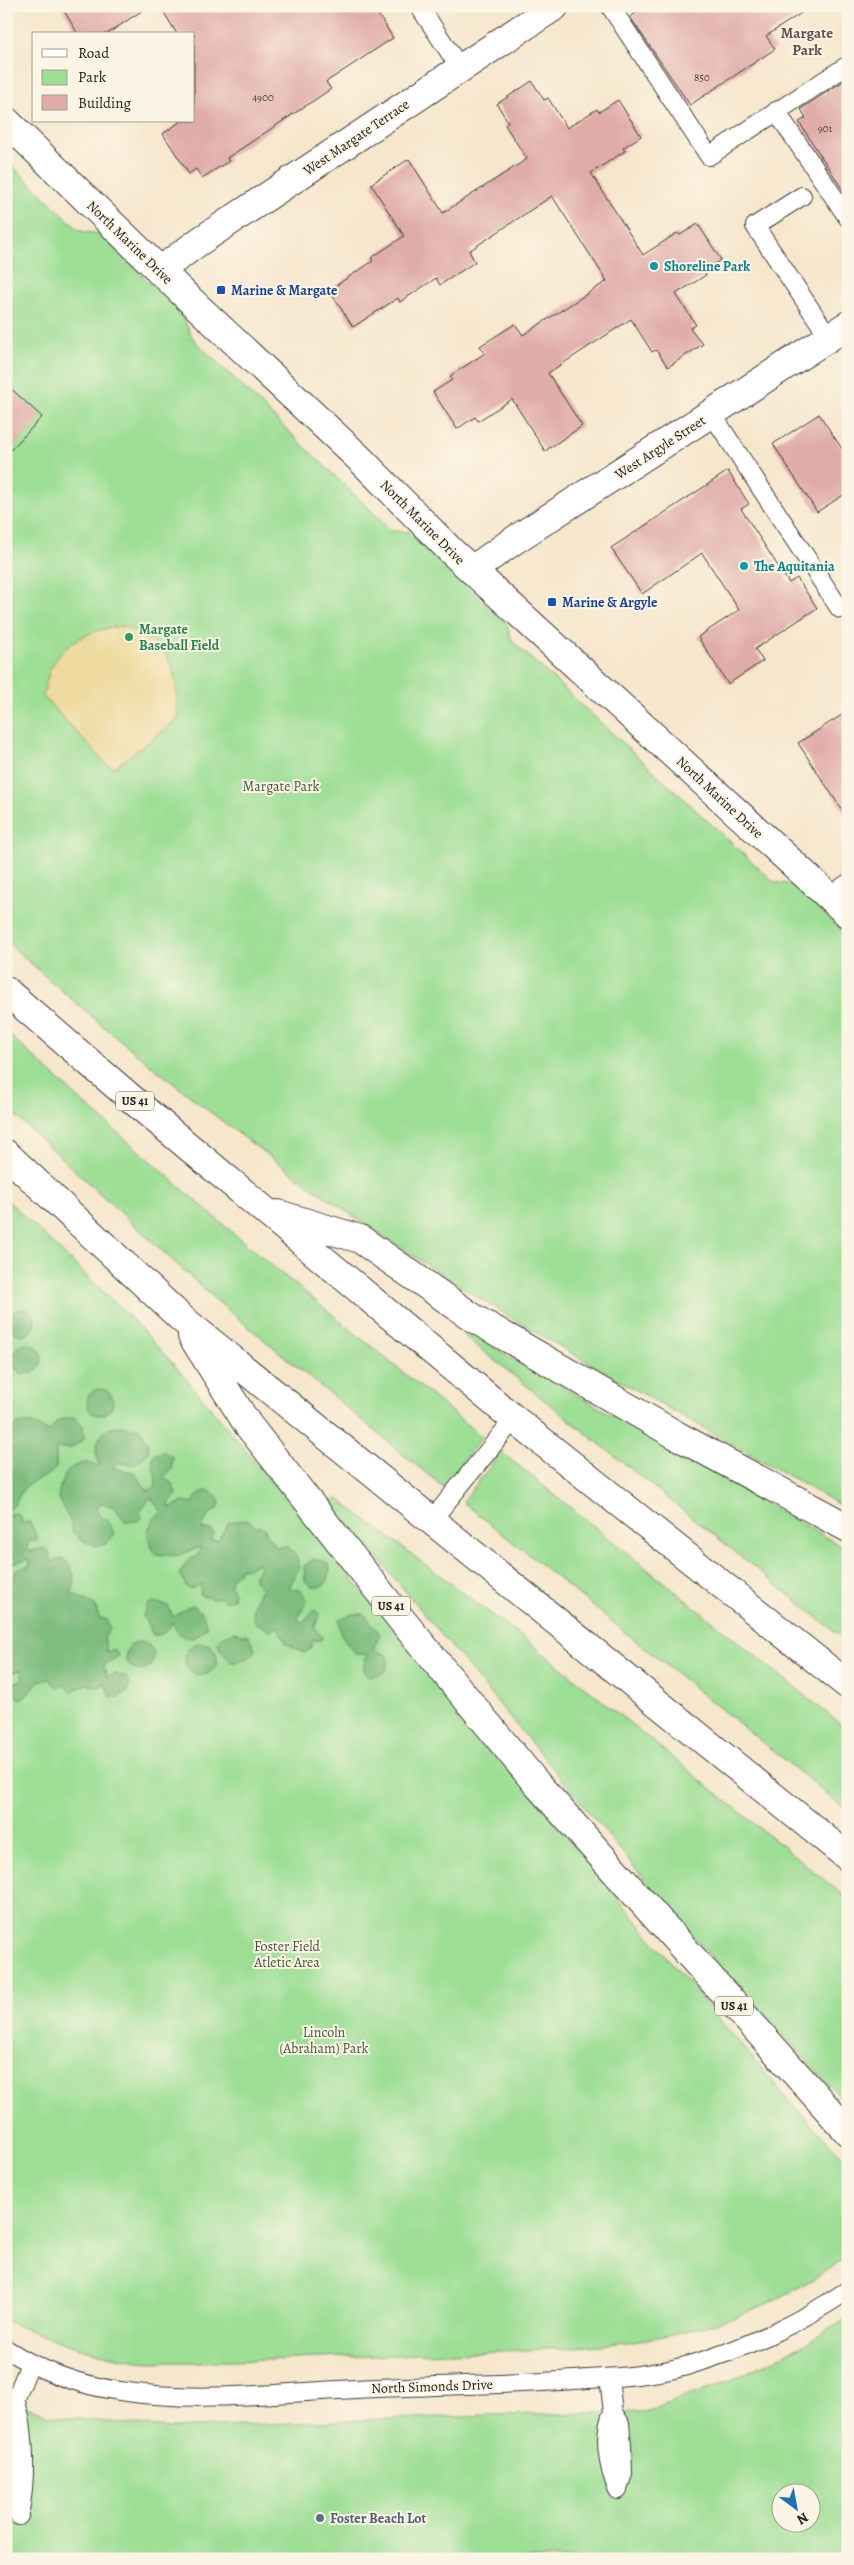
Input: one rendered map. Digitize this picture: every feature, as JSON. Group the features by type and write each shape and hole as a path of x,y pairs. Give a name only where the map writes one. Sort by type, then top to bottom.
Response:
{"main road":[{"name":"West Margate Terrace","path":"159,271 200,241 554,6"},
{"name":"North Marine Drive","path":"6,121 159,271 360,459 472,570 843,901"},
{"name":"West Argyle Street","path":"472,570 513,541 838,331"},
{"name":"US 41","path":"6,991 265,1209 360,1239 475,1319 676,1435 848,1528"},
{"name":"US 41","path":"6,1154 181,1318 248,1425 406,1626 537,1784 848,2132"},
{"path":"265,1209 514,1419 848,1686"},
{"path":"181,1318 848,1857"}],"lane":[{"path":"419,6 460,68"},
{"path":"610,6 709,156 848,65"},
{"path":"776,111 848,218"},
{"path":"802,196 755,226 838,331"},
{"path":"712,414 840,609 848,604"},
{"path":"431,1521 514,1419"},
{"name":"North Simonds Drive","path":"6,2349 30,2364 99,2388 172,2396 556,2382 646,2374 678,2368 728,2352 799,2319 848,2290"},
{"path":"16,2402 21,2416 24,2487 18,2516 11,2488 8,2417 16,2402 30,2364"},
{"path":"609,2378 613,2412"}],"green space":[{"name":"Margate Park","path":"6,160 80,231 100,234 182,315 193,339 392,531 409,532 506,623 512,641 774,882 793,885 848,936 848,1510 517,1321 410,1254 349,1213 289,1171 173,1083 116,1037 6,941"},
{"path":"6,1032 85,1104 241,1240 482,1437 443,1487 217,1301 6,1107"},
{"name":"Lincoln (Abraham) Park","path":"6,1199 132,1319 183,1375 675,1967 789,2101 848,2162 848,2255 801,2286 754,2309 706,2326 658,2337 608,2344 504,2351 153,2362 122,2358 88,2350 55,2340 6,2321"},
{"path":"22,1309 31,1313 35,1322 31,1331 22,1335 13,1331 9,1322 13,1313"},
{"path":"465,1331 848,1550 848,1642 463,1335"},
{"path":"27,1344 38,1348 42,1359 38,1370 27,1374 16,1370 12,1359 16,1348"},
{"path":"100,1389 109,1393 113,1402 109,1411 100,1415 91,1411 87,1402 91,1393"},
{"path":"73,1417 83,1425 84,1439 71,1448 56,1448 56,1468 25,1487 13,1506 6,1512 6,1430 19,1424 28,1423 49,1432 58,1420"},
{"path":"120,1426 140,1429 147,1442 149,1452 135,1464 118,1463 113,1468 133,1472 148,1491 156,1486 153,1463 154,1454 164,1452 172,1456 172,1469 163,1478 172,1483 177,1495 170,1502 169,1508 182,1502 193,1503 199,1494 206,1491 217,1496 220,1501 218,1509 209,1514 201,1529 212,1531 214,1534 211,1540 218,1540 229,1522 249,1520 255,1526 265,1528 266,1534 276,1547 287,1546 296,1555 300,1567 289,1587 301,1591 307,1601 298,1618 300,1622 303,1622 314,1610 320,1615 314,1628 322,1636 321,1640 313,1640 310,1649 304,1653 286,1643 278,1627 270,1631 256,1623 253,1605 262,1588 255,1581 255,1575 260,1568 258,1563 241,1569 231,1579 230,1585 234,1593 233,1599 225,1602 220,1597 212,1599 200,1595 201,1584 192,1589 186,1587 180,1573 187,1562 199,1554 200,1547 176,1556 156,1554 152,1550 147,1532 154,1519 163,1511 159,1509 151,1497 140,1511 142,1518 139,1521 125,1521 114,1507 102,1503 95,1508 101,1518 106,1519 114,1533 106,1544 96,1546 81,1540 73,1532 70,1520 58,1498 62,1480 78,1464 100,1465 96,1454 99,1439 110,1427"},
{"path":"501,1452 848,1730 848,1811 463,1502"},
{"path":"337,1498 539,1650 848,1899 848,2105 734,1983 661,1899 332,1503"},
{"path":"16,1513 22,1518 21,1523 30,1522 38,1540 35,1542 29,1540 27,1547 30,1551 44,1548 49,1551 51,1562 57,1559 64,1559 75,1579 71,1593 95,1605 99,1618 106,1619 110,1629 104,1637 107,1652 114,1650 119,1656 104,1665 107,1677 115,1674 125,1676 129,1684 128,1691 119,1697 110,1696 104,1682 102,1686 96,1687 87,1684 72,1691 63,1685 58,1688 49,1679 39,1681 26,1696 19,1699 12,1690 13,1684 23,1679 21,1670 6,1674 6,1646 9,1642 6,1641 6,1588 13,1581 15,1571 30,1565 28,1559 6,1565 6,1515"},
{"path":"314,1559 324,1561 330,1569 327,1582 320,1587 311,1587 305,1581 304,1566"},
{"path":"154,1602 168,1606 173,1617 193,1605 203,1615 206,1628 195,1638 186,1637 178,1632 172,1622 165,1632 153,1635 143,1616 148,1604"},
{"path":"354,1614 364,1614 380,1634 374,1647 386,1655 388,1660 386,1670 381,1674 368,1676 365,1673 366,1654 355,1654 341,1634 339,1619"},
{"path":"234,1632 248,1635 255,1650 251,1655 238,1662 231,1662 221,1651 218,1644 220,1638"},
{"path":"140,1642 150,1646 154,1656 150,1666 140,1670 130,1666 126,1656 130,1646"},
{"path":"201,1643 212,1648 217,1659 212,1670 201,1675 190,1670 185,1659 190,1648"},
{"path":"848,2318 848,2559 6,2559 6,2397 49,2416 169,2428 487,2415 645,2412 732,2380 813,2340"}],"sand":[{"path":"124,626 154,644 170,662 176,685 178,719 115,767 108,766 43,696 50,669 58,657 74,642 92,632"}],"building":[{"path":"61,6 149,6 110,32 77,32"},
{"path":"160,6 373,6 393,38 326,82 331,89 227,158 229,161 202,178 196,169 189,174 163,134 180,122 195,122 195,32 176,32"},
{"path":"647,6 812,6 766,36 775,49 690,105 630,17"},
{"path":"848,78 848,198 799,122 806,118 801,109"},
{"name":"Shoreline Park","path":"532,81 544,100 548,98 567,128 597,109 599,112 618,100 641,136 623,148 625,151 591,173 643,255 677,233 680,235 698,224 721,260 704,271 706,275 676,294 696,325 690,328 703,344 668,367 656,350 652,352 631,319 548,373 582,426 545,451 512,399 478,421 475,417 457,429 433,392 452,380 450,376 485,353 480,346 515,324 523,335 607,281 552,196 469,251 475,262 440,285 436,278 400,302 398,298 353,327 329,290 373,261 371,258 404,236 371,184 409,159 443,213 527,159 505,125 508,122 497,104"},
{"path":"6,384 42,417 6,455"},
{"path":"819,414 848,458 848,492 817,512 773,444"},
{"name":"The Aquitania","path":"728,471 749,504 741,509 789,583 797,578 817,608 755,649 763,661 728,684 698,637 739,610 702,553 642,594 611,548"},
{"path":"848,711 848,819 798,743"}],"place":[{"name":"Shoreline Park","path":"654,266"},
{"name":"Marine & Margate","path":"221,290"},
{"name":"The Aquitania","path":"744,566"},
{"name":"Marine & Argyle","path":"552,602"},
{"name":"Margate Baseball Field","path":"129,637"},
{"name":"Foster Beach Lot","path":"320,2518"}],"district":[{"name":"Margate Park","path":"807,42"}],"park label":[{"name":"Foster Field Atletic Area","path":"287,1954"}]}
